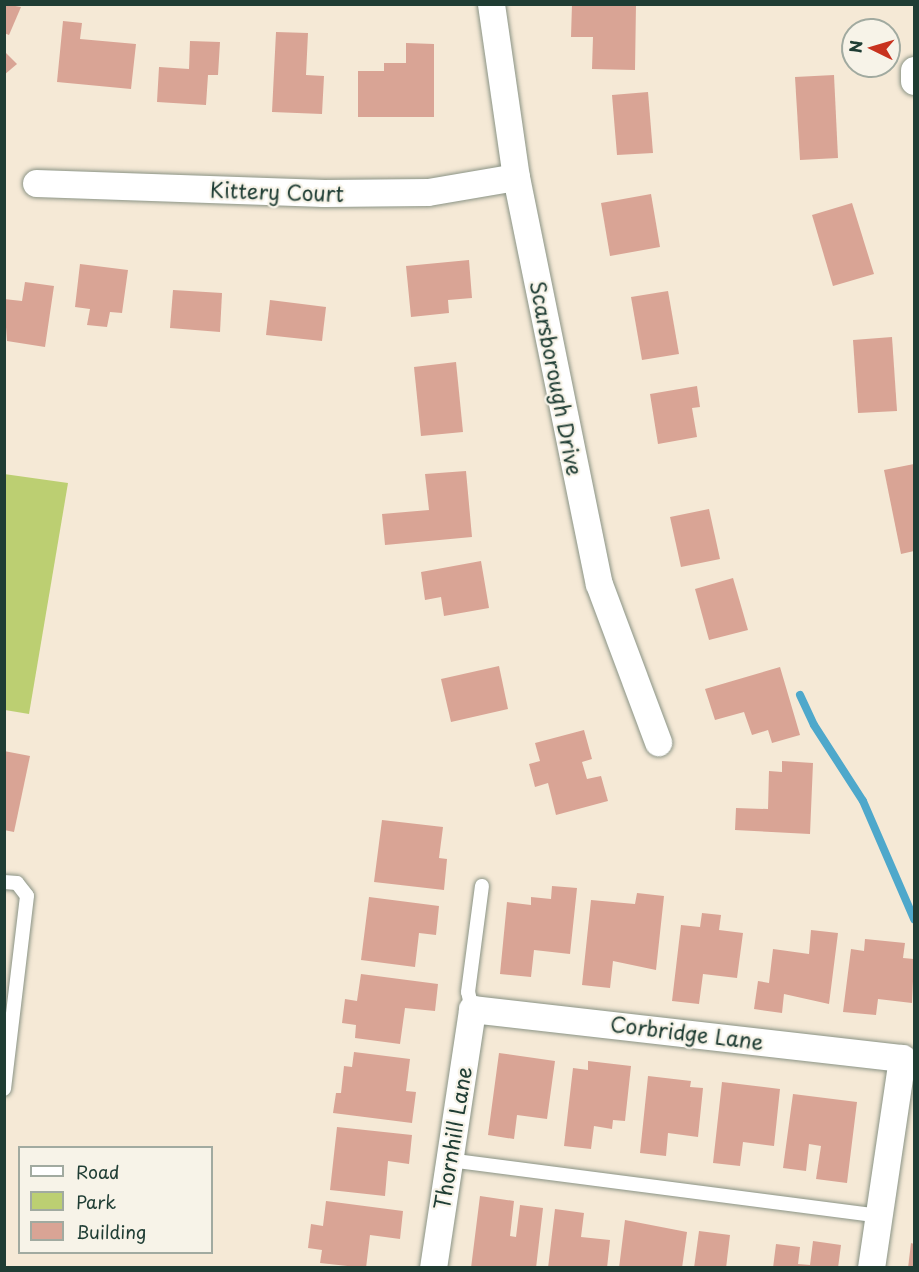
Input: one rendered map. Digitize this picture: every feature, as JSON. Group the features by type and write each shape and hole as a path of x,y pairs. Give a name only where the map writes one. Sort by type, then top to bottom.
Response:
{"street":[{"name":"Scarsborough Drive","path":"491,4 516,177 599,584 658,742"},
{"path":"915,70 915,81"},
{"name":"Kittery Court","path":"36,183 324,193 417,193 516,177"},
{"name":"Corbridge Lane","path":"472,1009 902,1058 878,1216"},
{"name":"Thornhill Lane","path":"433,1268 472,1009"},
{"path":"871,1268 878,1216"}],"lane":[{"path":"4,882 17,883 27,896 4,1089"},
{"path":"472,1009 468,992 482,886"},
{"path":"449,1160 878,1216"}],"green space":[{"path":"4,474 68,483 29,714 5,710"}],"building":[{"path":"4,4 21,7 9,35 4,33"},
{"path":"572,4 636,4 635,70 592,69 593,37 571,37"},
{"path":"63,21 82,23 80,39 136,44 131,89 57,82"},
{"path":"276,32 308,33 306,75 324,76 322,114 272,112"},
{"path":"190,41 220,42 218,75 208,75 206,105 157,102 159,67 189,69"},
{"path":"406,43 434,44 434,117 358,117 358,71 384,71 384,63 406,63"},
{"path":"4,51 17,64 4,75"},
{"path":"834,75 838,158 800,160 795,77"},
{"path":"648,92 653,153 617,155 612,95"},
{"path":"651,194 660,247 610,256 601,203"},
{"path":"852,203 874,274 833,286 812,215"},
{"path":"469,260 472,298 448,300 449,313 411,317 406,266"},
{"path":"80,264 128,270 122,313 110,312 107,327 87,325 90,309 75,307"},
{"path":"25,282 54,286 45,347 7,341 4,299 22,301"},
{"path":"173,290 222,293 220,332 170,328"},
{"path":"668,291 679,354 642,360 631,297"},
{"path":"270,300 326,307 322,341 266,335"},
{"path":"892,337 897,411 858,413 853,340"},
{"path":"456,362 463,432 421,436 414,367"},
{"path":"697,386 700,407 692,408 697,437 658,444 650,394"},
{"path":"914,464 914,551 901,554 884,470"},
{"path":"466,471 472,537 385,545 382,514 429,510 425,474"},
{"path":"709,509 720,559 681,567 670,517"},
{"path":"481,561 489,608 444,616 441,597 425,600 421,572"},
{"path":"733,578 748,630 709,640 695,589"},
{"path":"499,666 508,709 451,722 441,679"},
{"path":"780,667 800,735 772,743 768,730 752,735 744,712 715,720 705,689"},
{"path":"584,730 592,759 582,762 587,779 601,776 608,801 556,815 548,783 535,787 529,764 540,761 535,743"},
{"path":"4,751 30,756 14,832 4,830"},
{"path":"782,761 813,763 810,834 735,830 736,808 768,809 769,771 782,772"},
{"path":"382,820 443,827 439,858 447,859 444,890 374,882"},
{"path":"552,886 577,888 570,954 534,950 531,977 500,974 507,902 531,905 531,897 551,899"},
{"path":"637,893 664,896 656,970 613,961 610,988 582,985 591,900 635,904"},
{"path":"369,897 439,906 436,935 419,933 415,967 361,960"},
{"path":"702,913 721,915 719,930 743,933 737,978 703,974 699,1004 672,1001 681,925 700,927"},
{"path":"811,930 838,933 829,1004 784,994 782,1013 754,1009 758,981 769,983 773,949 809,954"},
{"path":"865,939 905,943 903,958 914,959 912,1003 878,999 876,1015 843,1012 851,949 864,951"},
{"path":"361,974 438,984 435,1011 405,1008 400,1044 355,1038 356,1025 342,1023 345,999 357,1001"},
{"path":"354,1052 410,1059 406,1091 416,1092 412,1123 333,1113 336,1093 341,1093 344,1066 352,1067"},
{"path":"499,1053 555,1061 547,1119 517,1115 514,1139 488,1135"},
{"path":"588,1061 631,1066 625,1121 613,1120 612,1129 594,1126 591,1149 564,1146 573,1068 588,1070"},
{"path":"648,1076 691,1081 690,1087 703,1088 698,1137 668,1133 666,1156 640,1153"},
{"path":"722,1082 780,1089 774,1146 743,1142 740,1166 713,1163"},
{"path":"793,1094 857,1102 847,1183 816,1179 821,1146 809,1144 806,1171 783,1168"},
{"path":"337,1127 412,1135 409,1164 388,1161 385,1196 330,1190"},
{"path":"480,1196 514,1201 510,1236 516,1237 520,1205 543,1208 536,1268 471,1268"},
{"path":"326,1201 403,1211 400,1239 370,1235 366,1268 320,1263 322,1250 308,1248 311,1224 323,1226"},
{"path":"555,1209 584,1213 581,1237 610,1240 607,1268 548,1268"},
{"path":"625,1220 687,1232 682,1268 619,1268"},
{"path":"699,1231 730,1235 726,1268 694,1268"},
{"path":"813,1241 841,1245 838,1268 773,1268 776,1244 800,1247 798,1264 810,1265"},
{"path":"911,1243 914,1244 914,1268 908,1268"}],"waterway":[{"path":"800,695 814,725 863,801 914,919"}]}
